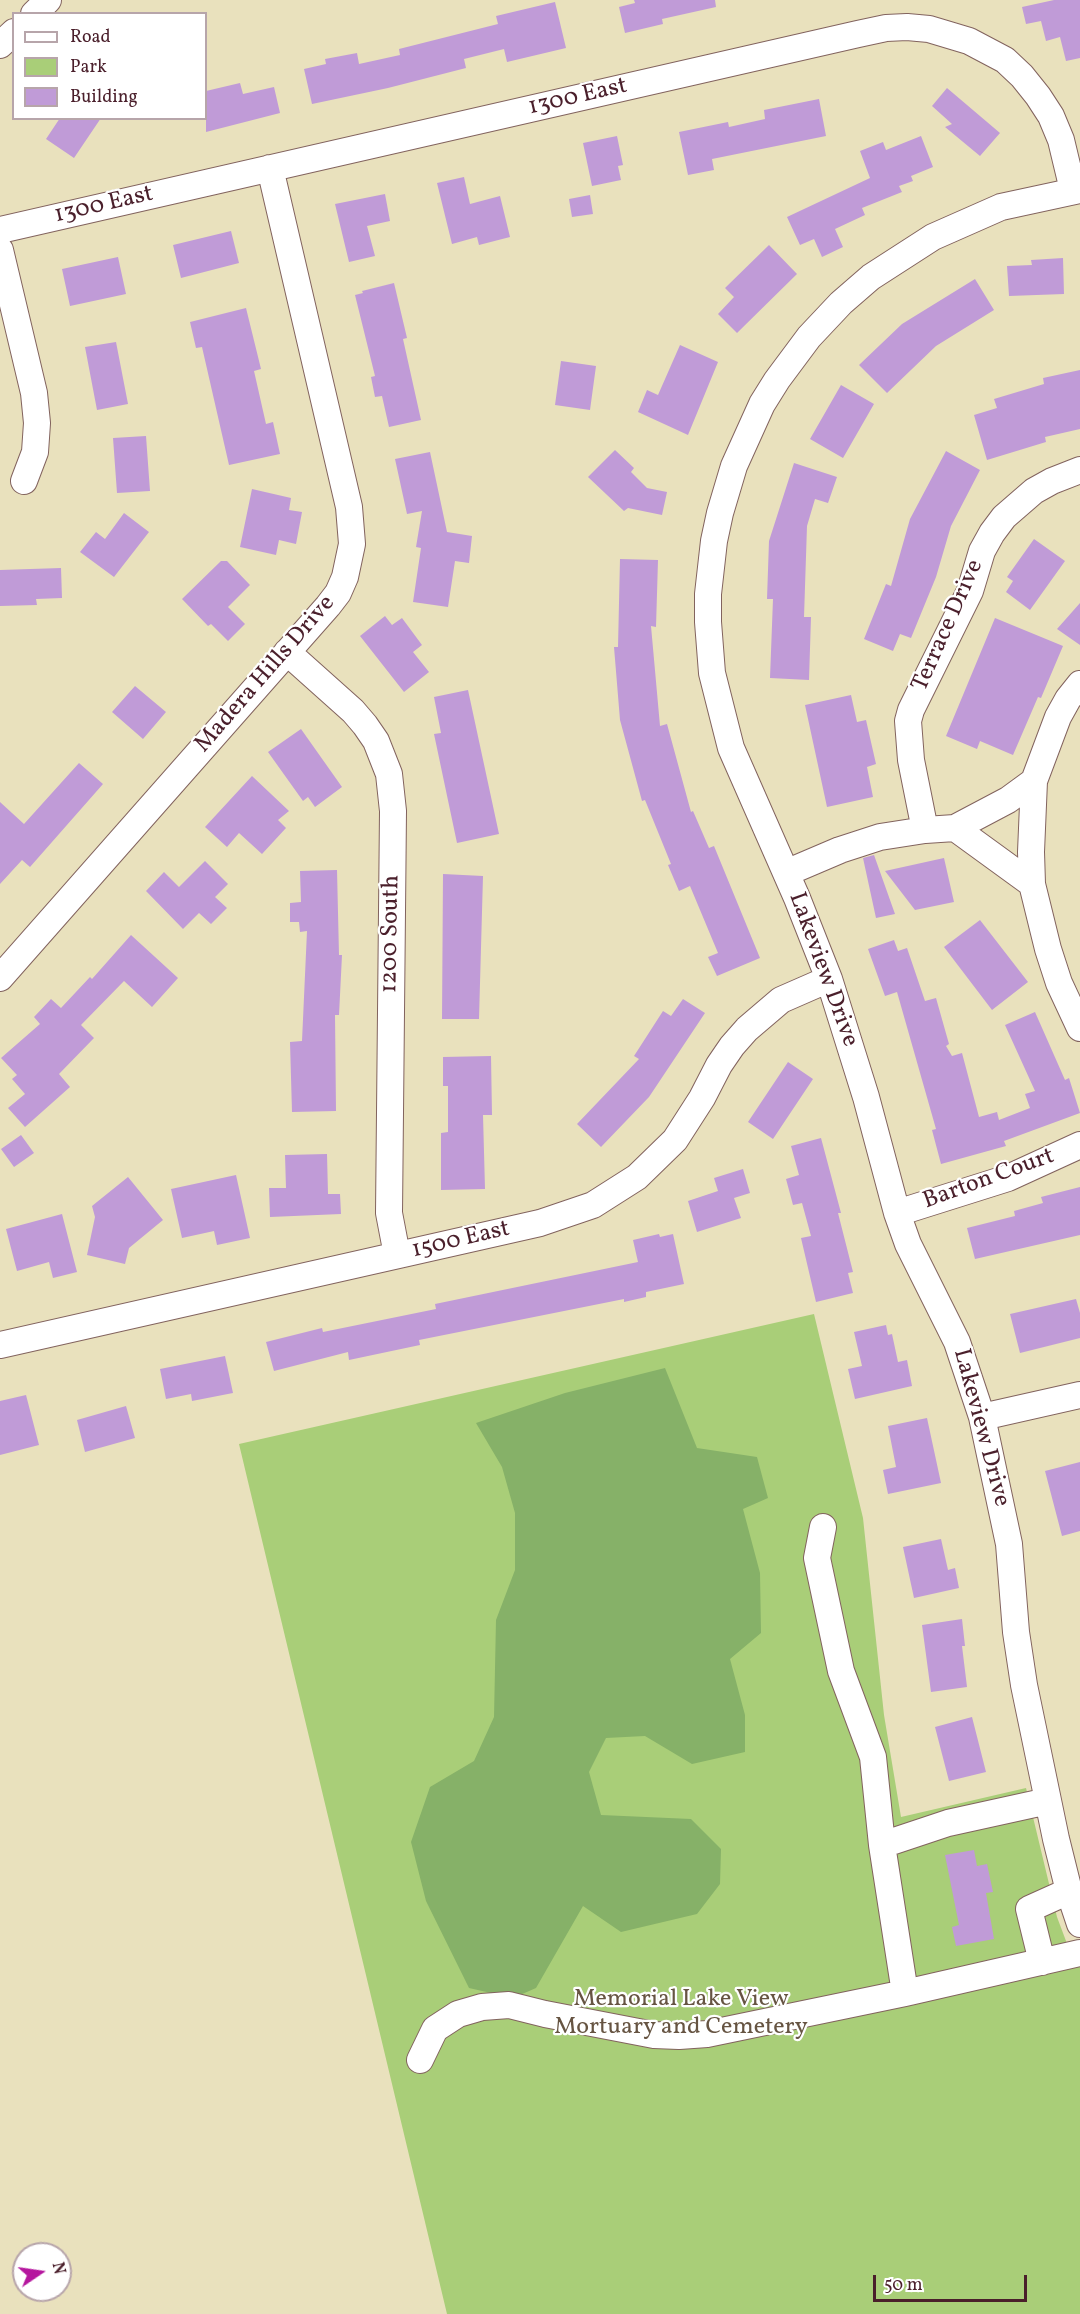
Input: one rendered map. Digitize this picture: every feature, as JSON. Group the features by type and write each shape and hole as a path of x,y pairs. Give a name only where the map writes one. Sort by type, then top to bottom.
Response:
{"street":[{"path":"36,12 48,0"},
{"name":"1300 East","path":"0,230 858,34 886,28 907,27 929,28 969,41 1005,60 1022,76 1051,116 1076,190"},
{"path":"0,45 12,34"},
{"name":"Madera Hills Drive","path":"0,978 338,593 350,562 352,526 270,168"},
{"name":"Lakeview Drive","path":"1076,190 1001,207 933,237 871,277 841,303 808,337 762,404 727,486 714,542 708,594 709,646 718,699 731,748 786,873 829,979 866,1097 897,1213 908,1244 957,1342 982,1417 1005,1520 1012,1570 1019,1660 1048,1801 1069,1891 1080,1924"},
{"path":"0,250 34,393 37,423 35,452 24,481"},
{"name":"Terrace Drive","path":"925,830 911,760 908,721 911,710 970,591 982,551 992,533 1004,517 1034,491 1052,480 1080,470"},
{"name":"1200 South","path":"287,652 353,711 365,725 376,741 389,774 393,811 389,1213 397,1255"},
{"path":"1080,684 1058,717 1034,781 1031,852 1032,884 1048,949 1059,983 1080,1028"},
{"path":"786,873 860,843 925,830 955,828 1008,800 1034,781"},
{"path":"955,828 1032,884"},
{"name":"1500 East","path":"0,1345 540,1223 593,1206 650,1166 675,1140 702,1098 719,1065 747,1029 781,1000 829,979"},
{"name":"Barton Court","path":"897,1213 1008,1178 1080,1145"},
{"path":"982,1417 1080,1395"},
{"path":"823,1527 817,1558 841,1671 873,1757 882,1845 905,1993"},
{"path":"882,1845 948,1823 1048,1801"},
{"path":"1042,1962 1029,1909 1069,1891"},
{"path":"420,2060 435,2029 446,2019 496,2004 654,2035 707,2034 905,1993 1080,1953"}],"green space":[{"name":"Memorial Lake View Mortuary and Cemetery","path":"814,1314 863,1518 884,1715 901,1817 1026,1788 1057,1917 1066,1941 1080,1965 1080,2314 447,2314 239,1444"},
{"path":"665,1368 697,1448 757,1457 768,1498 743,1509 760,1573 761,1633 730,1659 745,1715 745,1752 692,1764 645,1736 606,1738 589,1772 601,1815 691,1819 721,1849 720,1884 697,1914 621,1932 583,1906 536,1988 513,1998 469,1988 426,1901 411,1842 430,1787 474,1761 494,1717 496,1620 515,1570 515,1513 502,1467 476,1423 565,1393"}],"building":[{"path":"634,0 715,0 716,7 662,19 663,24 625,33 619,7 635,3"},
{"path":"1054,0 1080,0 1080,58 1066,61 1060,37 1046,41 1041,21 1026,24 1022,7"},
{"path":"555,2 566,48 507,62 504,49 464,59 466,68 312,104 304,69 326,64 325,59 357,53 359,64 400,55 399,49 498,24 496,16"},
{"path":"240,83 243,94 274,87 280,113 206,132 207,91"},
{"path":"947,88 1000,133 980,156 945,127 952,124 932,106"},
{"path":"819,99 826,136 712,159 714,170 688,175 679,132 728,122 729,127 765,119 764,110"},
{"path":"59,120 100,120 74,158 46,139"},
{"path":"617,136 623,165 618,166 621,180 592,186 583,143"},
{"path":"921,136 933,167 911,176 913,181 899,186 902,192 862,208 865,215 835,229 843,247 822,257 814,239 800,245 787,217 870,178 860,151 883,142 886,150"},
{"path":"464,177 470,204 500,196 510,237 479,245 477,237 452,244 437,183"},
{"path":"385,194 390,221 367,226 375,256 349,262 335,204"},
{"path":"590,195 593,214 572,217 569,199"},
{"path":"231,231 239,263 181,278 173,245"},
{"path":"769,245 797,274 737,333 718,314 734,297 725,288"},
{"path":"118,257 126,294 70,306 62,269"},
{"path":"1063,258 1064,294 1009,296 1007,266 1032,265 1031,260"},
{"path":"975,279 994,310 936,346 887,393 859,365 902,324"},
{"path":"394,283 407,338 403,339 421,420 389,427 382,396 375,397 371,377 375,376 355,295"},
{"path":"246,308 261,369 254,371 266,424 273,422 280,454 229,465 202,347 196,348 190,322"},
{"path":"116,342 128,404 97,410 85,347"},
{"path":"680,345 718,362 688,435 638,412 647,390 658,395"},
{"path":"561,361 596,366 590,410 555,405"},
{"path":"1080,370 1080,429 1045,437 1046,442 987,460 974,415 997,408 994,399 1044,384 1043,378"},
{"path":"841,385 874,404 843,458 810,439"},
{"path":"146,436 150,491 117,493 113,438"},
{"path":"615,450 634,468 631,472 647,488 667,492 662,515 628,508 624,511 588,477"},
{"path":"946,451 980,470 951,526 936,577 911,638 900,634 893,651 864,639 886,584 891,586 910,519"},
{"path":"430,452 447,532 472,536 469,563 455,561 448,607 413,602 421,548 416,547 422,511 407,514 395,459"},
{"path":"794,463 837,477 828,503 815,499 807,526 804,617 811,617 809,680 770,678 773,599 767,599 769,541"},
{"path":"252,489 291,498 289,510 302,512 296,544 279,540 276,555 240,547"},
{"path":"124,513 149,532 114,577 80,552 96,532 105,539"},
{"path":"1034,539 1065,561 1030,610 1006,592 1013,581 1007,577"},
{"path":"620,559 658,560 656,627 651,626 660,726 667,724 691,812 693,811 709,848 714,846 760,958 717,976 708,957 718,953 690,886 679,891 668,865 671,864 645,800 642,801 620,720 614,647 618,647"},
{"path":"221,561 227,561 250,585 228,607 245,624 228,641 211,624 208,626 182,599"},
{"path":"61,568 62,598 36,599 37,605 0,606 0,570"},
{"path":"1080,603 1080,645 1057,629"},
{"path":"385,616 392,625 402,618 422,645 413,652 429,672 404,692 360,636"},
{"path":"995,618 1063,646 1013,755 980,741 977,749 946,736"},
{"path":"135,686 166,712 143,739 112,712"},
{"path":"468,690 499,834 457,843 434,734 441,733 434,697"},
{"path":"851,695 857,722 866,720 876,764 867,767 873,797 827,807 805,705"},
{"path":"301,729 342,787 315,807 308,797 303,801 268,752"},
{"path":"79,763 103,784 30,867 22,860 0,884 0,802 24,824"},
{"path":"252,776 289,811 278,820 286,828 262,854 239,833 227,847 205,827"},
{"path":"874,855 895,914 876,918 863,858"},
{"path":"944,858 954,902 915,910 885,871"},
{"path":"205,861 228,884 215,897 227,908 211,924 199,913 183,929 146,891 164,872 179,887"},
{"path":"337,870 339,955 342,955 339,1015 335,1015 336,1111 292,1112 290,1042 302,1041 307,931 300,932 299,922 290,922 290,903 301,902 300,871"},
{"path":"443,874 483,876 479,1019 442,1019"},
{"path":"980,920 1028,982 992,1010 944,947"},
{"path":"131,935 178,978 152,1007 124,981 81,1025 94,1038 59,1074 70,1087 25,1127 8,1108 25,1094 12,1079 17,1075 1,1058 40,1024 34,1017 51,999 61,1008 90,977 92,979"},
{"path":"894,940 898,951 907,948 925,1001 936,998 949,1044 946,1046 952,1056 962,1053 979,1117 997,1112 999,1120 1030,1108 1025,1094 1035,1091 1005,1025 1035,1012 1065,1080 1069,1078 1080,1113 1004,1141 1006,1146 941,1164 932,1130 936,1129 897,992 885,996 868,949"},
{"path":"683,999 705,1013 649,1097 601,1147 577,1124 639,1059 634,1056 663,1011 671,1016"},
{"path":"491,1056 492,1115 483,1115 485,1189 441,1190 441,1133 448,1132 448,1086 443,1086 443,1057"},
{"path":"788,1062 813,1079 773,1139 748,1122"},
{"path":"21,1135 34,1153 14,1167 1,1149"},
{"path":"821,1138 841,1213 838,1213 853,1272 848,1273 853,1293 816,1302 801,1238 811,1236 802,1203 793,1205 786,1179 799,1175 791,1146"},
{"path":"327,1154 328,1194 340,1194 341,1214 270,1217 269,1188 286,1188 285,1155"},
{"path":"743,1169 750,1193 734,1198 741,1218 697,1232 688,1201 718,1191 714,1178"},
{"path":"236,1175 250,1238 217,1245 214,1231 182,1238 171,1189"},
{"path":"128,1177 163,1220 129,1248 125,1264 87,1255 95,1217 92,1206"},
{"path":"1080,1187 1080,1235 975,1259 967,1228 1015,1216 1014,1211 1043,1203 1041,1197"},
{"path":"62,1214 77,1272 53,1278 49,1262 17,1271 6,1229"},
{"path":"659,1234 660,1237 673,1234 684,1284 646,1292 646,1297 624,1302 624,1299 419,1340 420,1345 349,1360 348,1352 274,1371 266,1342 322,1328 323,1332 436,1309 435,1304 638,1262 633,1240"},
{"path":"1076,1299 1080,1313 1080,1338 1020,1353 1010,1314"},
{"path":"886,1325 888,1335 892,1334 898,1362 907,1360 912,1386 855,1399 848,1369 862,1366 854,1332"},
{"path":"225,1356 233,1393 192,1401 191,1394 166,1399 160,1369"},
{"path":"26,1395 39,1445 0,1455 0,1401"},
{"path":"126,1406 135,1438 85,1452 77,1420"},
{"path":"927,1418 941,1483 888,1494 883,1470 896,1467 888,1426"},
{"path":"1080,1462 1080,1531 1062,1536 1045,1471"},
{"path":"941,1539 948,1570 955,1568 959,1588 914,1598 903,1547"},
{"path":"962,1619 965,1646 962,1646 967,1687 931,1692 922,1625"},
{"path":"972,1717 986,1772 949,1781 935,1727"},
{"path":"974,1850 977,1866 987,1864 993,1892 986,1893 994,1939 956,1946 952,1927 959,1925 945,1855"}]}
